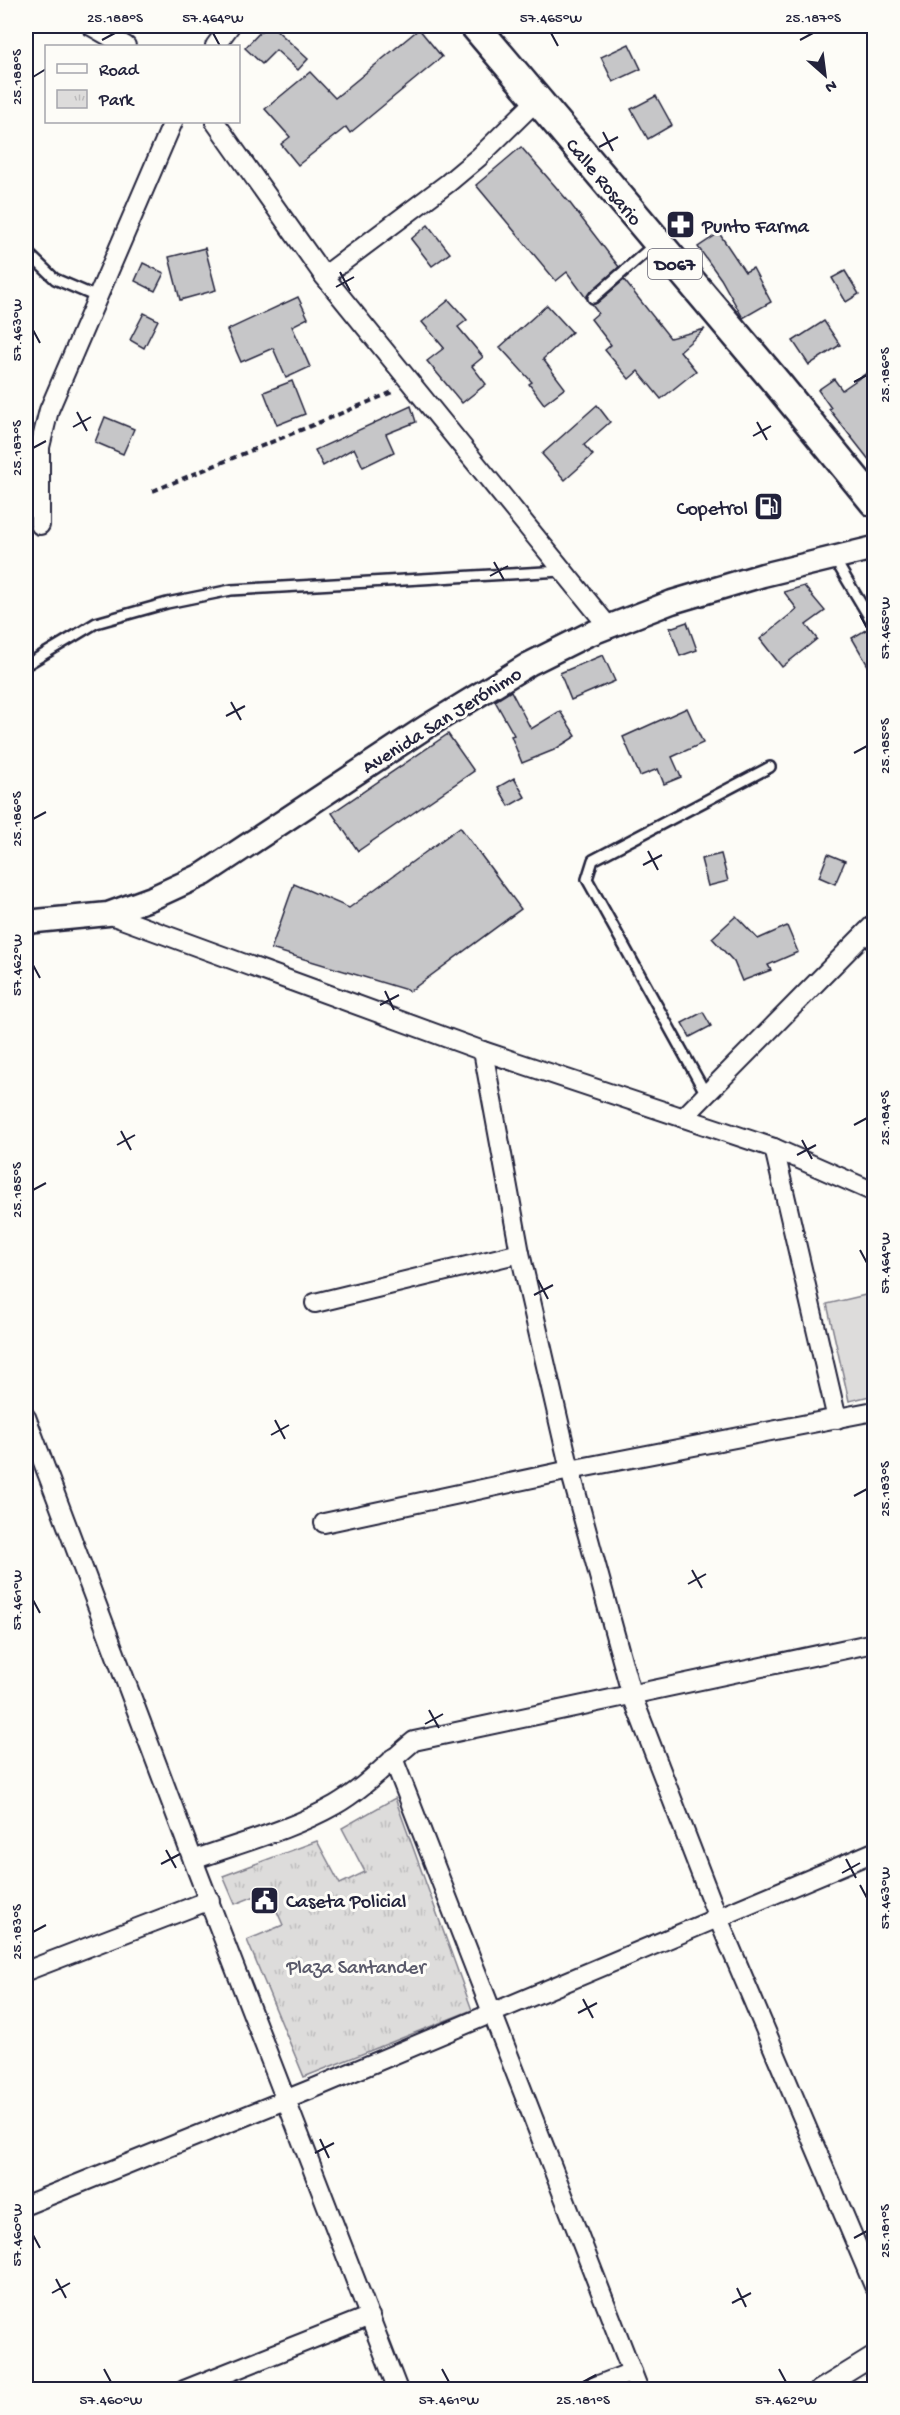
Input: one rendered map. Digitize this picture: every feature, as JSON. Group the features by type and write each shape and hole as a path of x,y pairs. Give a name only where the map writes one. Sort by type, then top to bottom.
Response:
{"main road":[{"name":"Calle Rosario","path":"475,26 776,382 874,502"}],"street":[{"path":"92,26 124,45"},
{"path":"216,45 230,26"},
{"path":"324,276 448,183 479,157 537,100"},
{"path":"40,525 40,447 47,420 97,297 173,123"},
{"path":"216,123 324,276 608,626"},
{"name":"Avenida San Jerónimo","path":"26,922 108,914 152,898 204,874 426,727 530,663 608,626 763,575 874,548"},
{"path":"108,914 483,1051 774,1148 874,1192"},
{"path":"683,1118 871,935"},
{"path":"483,1051 520,1253 570,1470 631,1693 718,1918 874,2286"},
{"path":"774,1148 837,1419"},
{"path":"315,1303 520,1253"},
{"path":"324,1523 570,1470 874,1411"},
{"path":"26,1417 193,1860 398,2390"},
{"path":"193,1860 298,1823 337,1804 375,1776 414,1741 874,1643"},
{"path":"393,1758 639,2390"},
{"path":"26,2205 494,2013 874,1852"},
{"path":"26,1971 210,1900"},
{"path":"184,2390 370,2316"},
{"path":"819,2390 874,2356"},
{"path":"586,2390 633,2372"}],"lane":[{"path":"593,298 657,242"},
{"path":"26,251 55,279 97,297"},
{"path":"834,558 872,622"},
{"path":"26,665 96,623 167,603 231,590 563,570"},
{"path":"706,1094 587,879 589,868 593,860 770,767"}],"path":[{"path":"153,491 412,384"}],"green space":[{"path":"874,1293 874,1395 849,1401 827,1304"},
{"name":"Plaza Santander","path":"395,1798 472,2010 304,2077 247,1940 283,1925 268,1891 235,1904 223,1876 317,1841 340,1884 365,1872 342,1828"}],"building":[{"path":"266,26 272,26 308,59 298,70 276,50 262,64 245,48"},
{"path":"419,29 442,57 350,133 346,127 298,165 281,144 290,137 265,109 310,72 335,98"},
{"path":"629,44 641,69 613,82 601,57"},
{"path":"656,96 672,125 648,139 631,109"},
{"path":"521,147 569,202 619,267 586,298 567,272 556,281 476,185"},
{"path":"428,225 450,253 432,266 411,239"},
{"path":"719,233 745,272 753,268 771,302 743,318 721,279 698,247"},
{"path":"205,248 216,290 180,300 169,257"},
{"path":"143,263 164,273 155,291 135,281"},
{"path":"845,271 859,294 846,302 832,278"},
{"path":"624,280 670,338 705,329 680,351 696,371 661,399 638,371 629,379 605,350 611,345 591,319 598,313 592,305"},
{"path":"298,297 308,318 292,326 310,367 286,378 273,348 241,362 227,330"},
{"path":"449,300 467,320 458,327 483,357 472,366 486,384 462,403 427,361 444,348 422,322"},
{"path":"547,305 572,332 543,359 565,388 544,404 529,384 532,382 500,347"},
{"path":"144,313 158,320 144,348 130,340"},
{"path":"824,321 840,345 809,365 793,341"},
{"path":"874,368 874,466 829,409 831,408 818,390 834,379 842,390"},
{"path":"292,381 305,414 277,425 264,392"},
{"path":"597,405 610,422 584,445 593,455 565,480 542,454"},
{"path":"411,406 416,422 386,434 394,452 363,467 354,448 323,466 315,450"},
{"path":"105,417 134,429 123,454 95,442"},
{"path":"804,586 825,611 806,625 817,639 782,667 760,639 797,609 784,592"},
{"path":"687,622 697,650 680,656 670,628"},
{"path":"869,628 874,628 874,676 852,638"},
{"path":"603,655 615,681 571,700 560,673"},
{"path":"511,691 531,729 560,711 576,736 554,750 522,763 511,736 514,735 495,701"},
{"path":"687,708 703,743 672,757 681,777 664,784 658,769 640,776 623,737"},
{"path":"448,734 474,771 358,851 332,813"},
{"path":"514,778 525,797 509,806 498,787"},
{"path":"460,827 521,909 410,991 271,949 294,884 349,908"},
{"path":"721,854 728,881 708,886 701,859"},
{"path":"828,854 845,861 835,884 819,877"},
{"path":"736,916 758,939 787,926 798,952 768,965 771,970 742,981 734,962 712,938"},
{"path":"703,1012 711,1026 690,1037 682,1023"}],"place":[{"name":"Punto Farma","path":"681,225"},
{"name":"Copetrol","path":"769,507"},
{"name":"Caseta Policial","path":"265,1900"}]}
